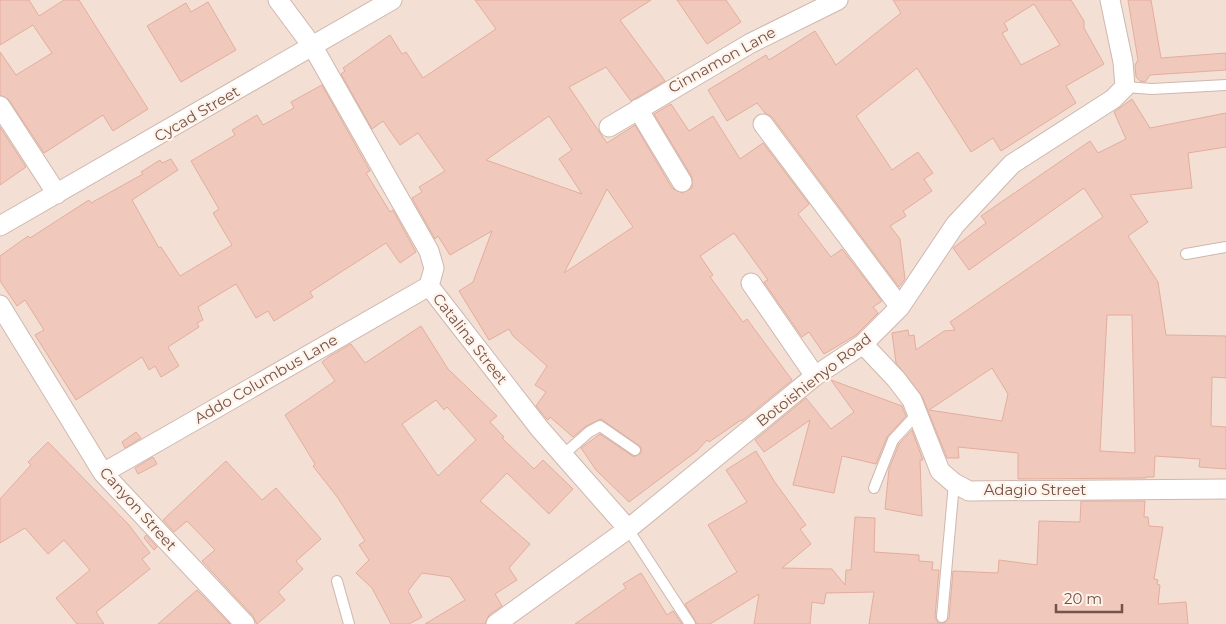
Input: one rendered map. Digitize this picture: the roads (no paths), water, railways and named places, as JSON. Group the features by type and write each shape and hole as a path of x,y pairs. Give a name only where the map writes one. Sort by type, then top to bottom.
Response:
{"street":[{"name":"Catalina Street","path":"278,0 314,47 429,251 434,268 429,286 563,455 628,529"},
{"name":"Cycad Street","path":"0,226 314,47 392,0"},
{"name":"Cinnamon Lane","path":"609,127 751,43 838,0"},
{"path":"1110,0 1125,87"},
{"name":"Botoishienyo Road","path":"496,624 628,529 814,376 863,344 900,307 955,225 1012,164 1113,99 1125,87"},
{"path":"0,106 56,194"},
{"path":"638,109 682,182"},
{"path":"763,124 900,307"},
{"path":"751,283 814,376"},
{"name":"Addo Columbus Lane","path":"103,473 429,286"},
{"name":"Canyon Street","path":"0,305 103,473 245,624"},
{"name":"Adagio Street","path":"863,344 896,378 912,400 940,471 954,483 969,491 1226,489"}],"lane":[{"path":"1125,87 1152,90 1226,85"},
{"path":"1186,254 1226,247"},
{"path":"874,488 893,440 918,413"},
{"path":"563,455 589,432 600,426 635,450"},
{"path":"942,617 954,483"},
{"path":"628,529 690,624"},
{"path":"337,581 349,624"}]}
